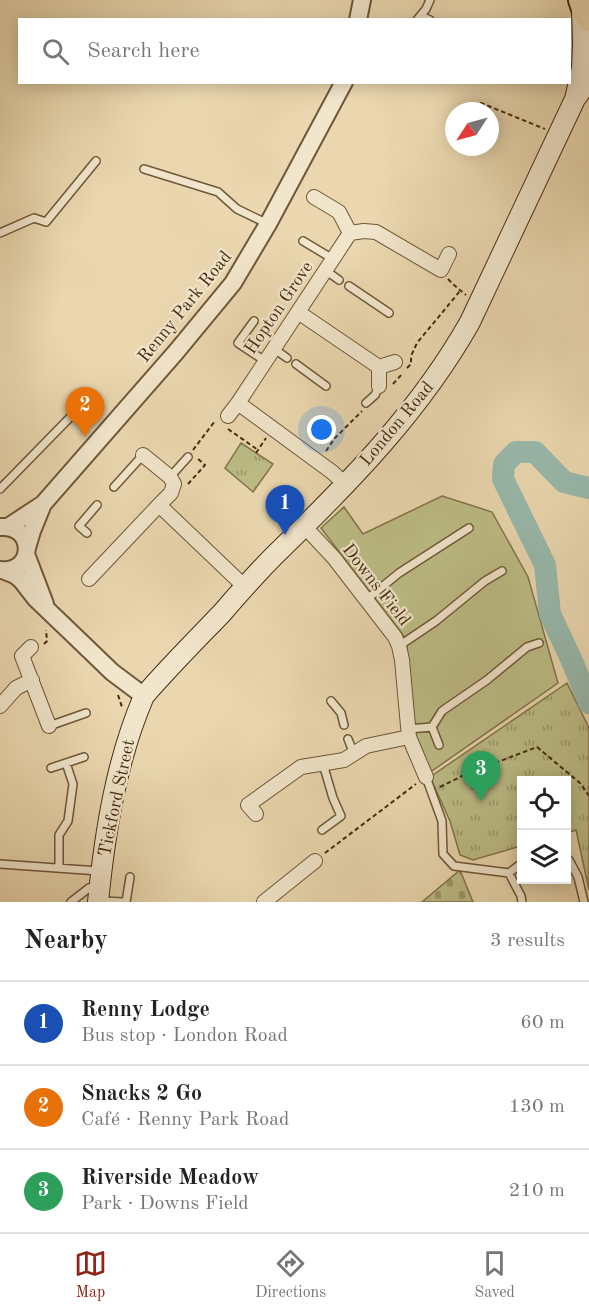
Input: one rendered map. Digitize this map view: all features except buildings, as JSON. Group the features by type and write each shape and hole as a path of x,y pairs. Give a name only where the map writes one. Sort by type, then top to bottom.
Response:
{"main road":[{"name":"London Road","path":"575,99 582,68 584,9"},
{"name":"London Road","path":"144,696 279,550 380,448 432,382 454,351 479,303 575,99 589,80"},
{"name":"Tickford Street","path":"100,890 108,822 114,794 135,719 144,696"}],"street":[{"path":"358,18 362,0"},
{"name":"Renny Park Road","path":"4,527 43,504 222,298 238,276 268,224 343,84"},
{"path":"314,197 339,212 350,233 376,232 441,270 449,254"},
{"name":"Hopton Grove","path":"226,421 350,233"},
{"path":"298,312 379,368"},
{"path":"379,368 396,362"},
{"path":"379,368 379,386"},
{"path":"237,403 332,472 345,484"},
{"path":"89,579 109,553 171,493 174,484 170,477 143,454"},
{"name":"Renny Park Road","path":"27,551 43,504"},
{"path":"159,505 245,588"},
{"path":"4,527 17,531 24,538 46,608"},
{"name":"Downs Field","path":"304,527 334,558 395,637 402,660 408,733 426,777"},
{"path":"2,571 16,568 24,560 27,551"},
{"path":"2,571 15,575 22,581 54,617 112,672 144,696"},
{"path":"31,647 22,656 49,726"},
{"path":"0,706 16,687 32,680"},
{"path":"256,814 249,804 301,767 344,760 366,746 408,733"},
{"path":"264,902 315,861"}],"lane":[{"path":"419,18 430,0"},
{"path":"0,232 34,218 46,222 96,161"},
{"path":"144,169 218,192 237,209 268,224"},
{"path":"303,241 329,265 339,280"},
{"path":"349,286 389,313"},
{"path":"254,321 238,343 265,361"},
{"path":"273,348 287,358"},
{"path":"296,364 326,386"},
{"path":"366,404 375,395 379,386"},
{"path":"0,489 87,400"},
{"path":"114,487 143,454"},
{"path":"170,477 188,457"},
{"path":"87,533 79,526 97,505"},
{"path":"366,600 399,573 469,528"},
{"path":"399,646 436,621 485,581 502,571"},
{"path":"408,733 432,727 442,711 487,680 527,647 539,643"},
{"path":"331,701 340,713 344,725"},
{"path":"49,726 86,713"},
{"path":"432,727 439,745"},
{"path":"348,739 354,754"},
{"path":"51,768 84,757"},
{"path":"59,868 59,835 68,820 73,784 66,763"},
{"path":"322,830 341,816 323,764"},
{"path":"426,777 442,821 443,854 454,866 509,873 517,867"},
{"path":"0,864 59,868 125,902 130,877"},
{"path":"571,864 578,877 584,902"},
{"path":"509,873 522,902"},
{"path":"71,902 89,888 100,890"}],"path":[{"path":"499,110 558,135"},
{"path":"441,270 454,285 479,303"},
{"path":"171,493 180,493 205,465 190,452 222,413 226,421 257,452 273,428"},
{"path":"47,641 54,640"},
{"path":"431,791 466,774 537,747 580,783 589,796"},
{"path":"315,861 426,777"}],"green space":[{"path":"241,443 273,464 253,492 225,468"},
{"path":"442,496 492,512 528,577 558,683 429,773 416,736 406,639 321,528 344,507 363,534"},
{"path":"567,683 589,728 589,890 576,830 571,832 571,776 517,776 517,847 473,860 460,855 450,821 430,777"},
{"path":"460,870 473,902 422,902"}],"waterway":[{"path":"589,488 564,482 535,452 516,452 504,464 503,479 545,565 550,614 589,703"}],"place":[{"name":"Snacks 2 Go","path":"85,437"},
{"name":"Renny Lodge","path":"285,535"},
{"name":"Riverside Meadow","path":"481,801"}]}
